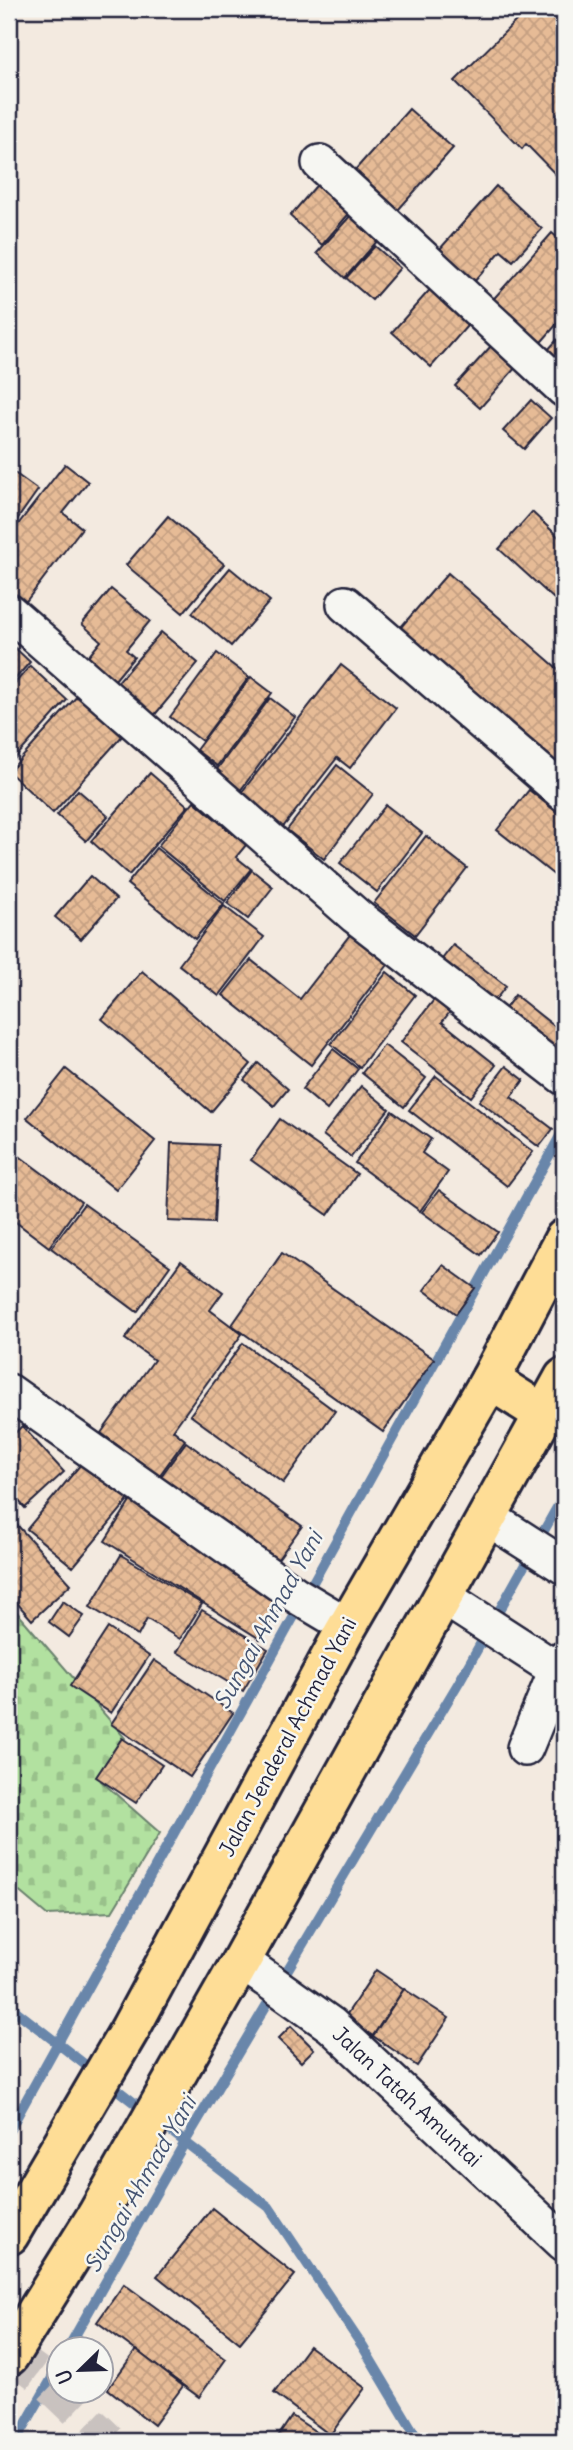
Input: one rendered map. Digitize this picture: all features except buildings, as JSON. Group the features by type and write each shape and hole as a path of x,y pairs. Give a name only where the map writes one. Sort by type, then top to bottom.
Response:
{"highway":[{"name":"Jalan Jenderal Achmad Yani","path":"9,2235 130,2029 348,1626 491,1380 564,1238"},
{"path":"9,2356 97,2215 174,2077 252,1969 459,1606 488,1517 564,1378"},
{"path":"491,1380 545,1415"}],"street":[{"path":"320,163 564,388"},
{"path":"345,604 564,793"},
{"path":"9,612 356,916 564,1077"},
{"path":"9,1392 306,1601 348,1626"},
{"path":"488,1517 557,1562"},
{"path":"459,1606 508,1638 561,1665 525,1748"},
{"name":"Jalan Tatah Amuntai","path":"252,1969 331,2025 564,2243"}],"green space":[{"path":"9,1603 125,1738 101,1781 160,1833 112,1912 47,1915 9,1883"}],"waterway":[{"name":"Sungai Ahmad Yani","path":"9,2131 564,1129"},
{"name":"Sungai Ahmad Yani","path":"76,2334 185,2142 459,1682 564,1495"},
{"path":"9,1995 16,2011 146,2112"},
{"path":"159,2122 269,2207 363,2347 419,2441"},
{"name":"Sungai Ahmad Yani","path":"16,2441 46,2388"}],"tunnel":[{"path":"10,2353 41,2376 109,2441"}]}
